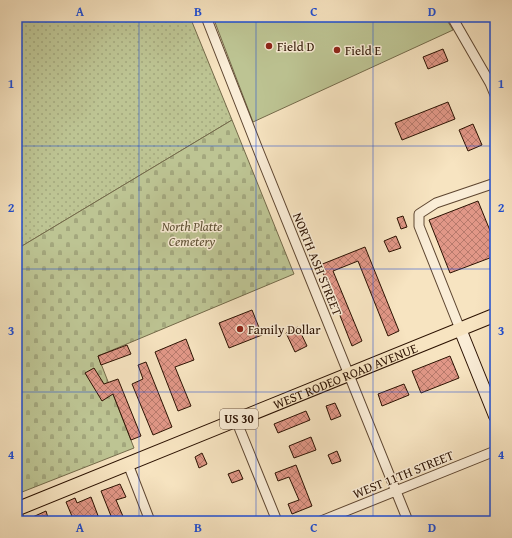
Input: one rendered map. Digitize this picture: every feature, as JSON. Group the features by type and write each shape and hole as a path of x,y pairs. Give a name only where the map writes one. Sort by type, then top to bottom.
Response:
{"main road":[{"name":"WEST RODEO ROAD AVENUE","path":"17,509 495,314"},
{"path":"460,329 495,416"}],"street":[{"name":"NORTH ASH STREET","path":"206,17 408,521"},
{"path":"452,17 490,83 495,96"},
{"path":"460,329 419,226 419,214 436,203 495,183"},
{"path":"236,420 277,521"},
{"name":"WEST 11TH STREET","path":"321,521 495,451"},
{"path":"128,464 150,521"},
{"path":"17,513 20,521"}],"green space":[{"path":"17,17 190,17 232,120 17,249"},
{"path":"213,17 445,17 453,30 253,122"},
{"name":"North Platte Cemetery","path":"232,120 294,274 98,356 134,448 17,494 17,249"}],"building":[{"path":"443,49 448,61 428,69 423,57"},
{"path":"448,102 455,119 402,140 395,123"},
{"path":"473,124 482,145 468,151 459,130"},
{"path":"478,201 491,233 495,231 495,256 450,273 429,220"},
{"path":"403,216 407,227 401,229 397,218"},
{"path":"396,236 401,248 389,252 384,241"},
{"path":"365,247 399,331 388,336 358,261 333,271 362,341 352,346 320,265"},
{"name":"Family Dollar","path":"252,310 262,335 229,348 219,323"},
{"path":"298,327 307,346 295,352 286,333"},
{"path":"186,339 194,360 175,367 191,406 178,411 155,352"},
{"path":"127,345 131,354 101,365 98,356"},
{"path":"450,356 459,378 421,393 412,371"},
{"path":"146,362 172,427 153,435 132,384 143,379 138,365"},
{"path":"94,368 104,384 118,379 141,436 131,440 113,394 102,401 85,373"},
{"path":"404,384 409,395 382,406 378,394"},
{"path":"335,403 341,416 331,420 326,406"},
{"path":"306,411 310,420 278,433 274,424"},
{"path":"311,437 316,450 294,458 289,446"},
{"path":"337,451 341,461 332,464 328,455"},
{"path":"202,453 207,464 199,468 195,457"},
{"path":"296,465 312,506 292,514 288,504 299,500 289,477 278,481 275,473"},
{"path":"239,470 243,479 232,483 228,474"},
{"path":"120,484 126,497 116,500 125,521 113,521 101,491"},
{"path":"91,497 100,521 74,521 66,502 75,498 77,503"},
{"path":"46,511 49,521 26,521 26,520"}],"place":[{"name":"Field D","path":"269,46"},
{"name":"Field E","path":"337,50"},
{"name":"Family Dollar","path":"240,329"}]}
